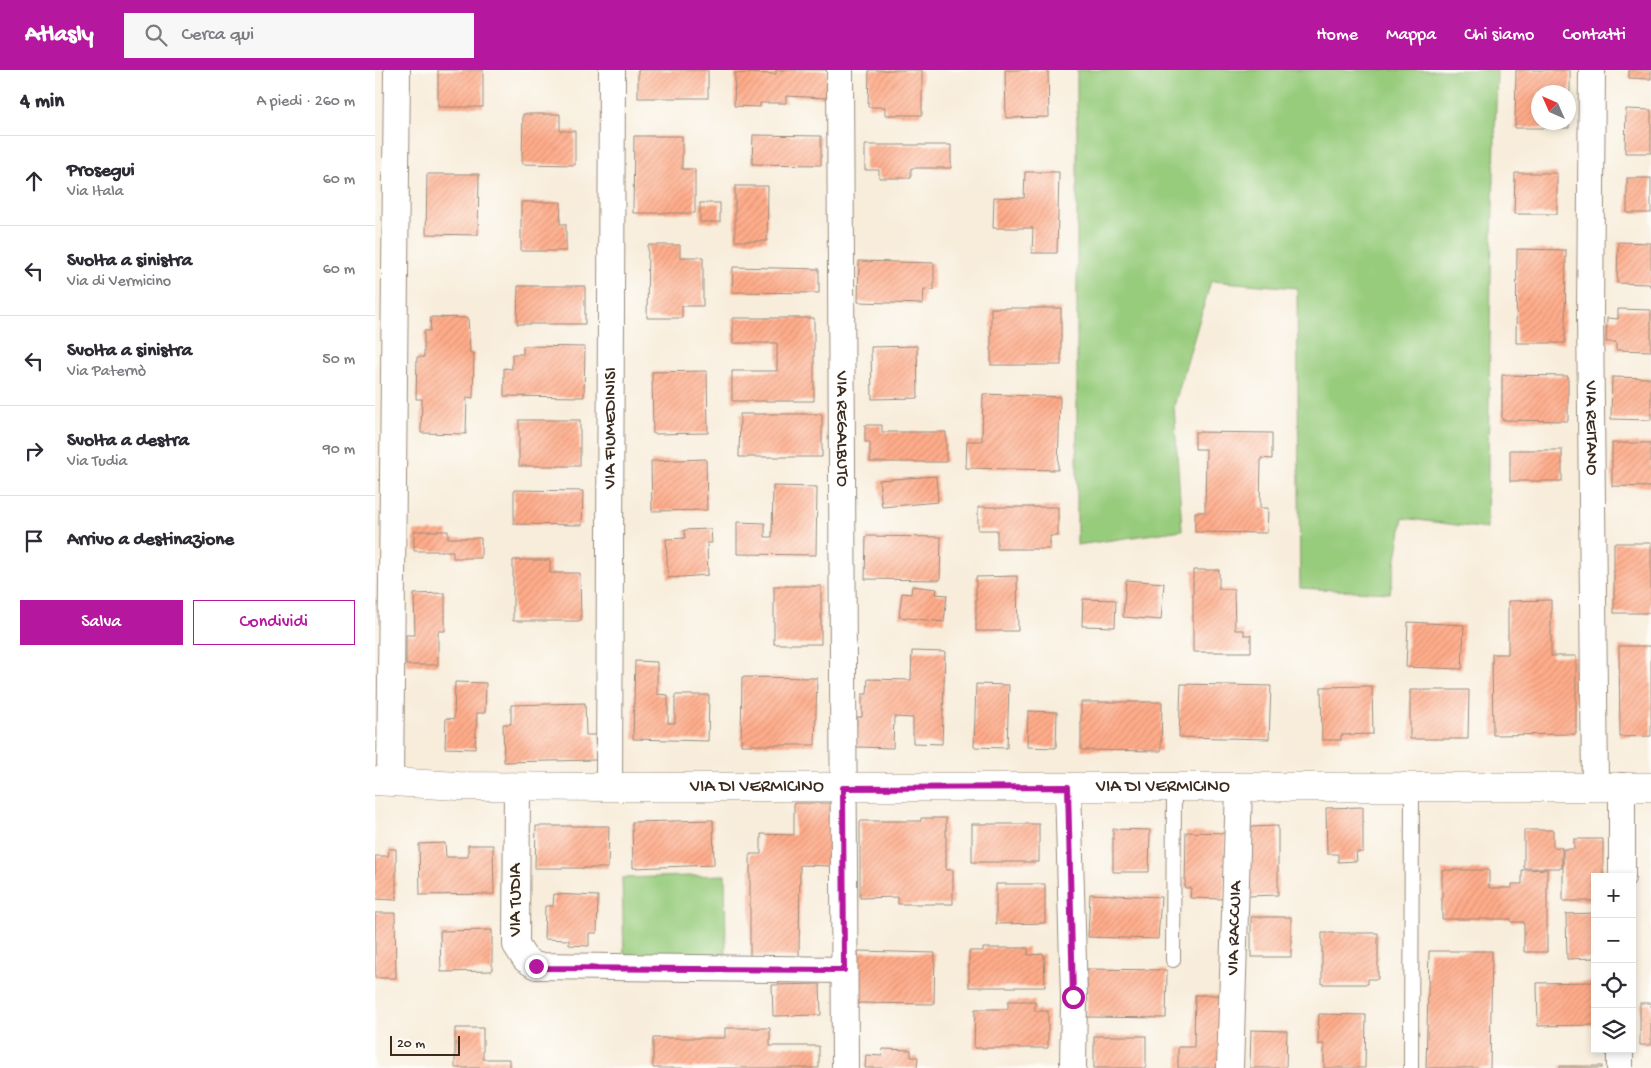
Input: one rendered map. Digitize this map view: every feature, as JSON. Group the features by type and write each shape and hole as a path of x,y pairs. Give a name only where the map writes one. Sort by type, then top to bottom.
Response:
{"main road":[{"name":"VIA DI VERMICINO","path":"382,782 517,786 843,788 1651,787"}],"street":[{"path":"382,782 397,70"},
{"name":"VIA FIUMEDINISI","path":"609,787 613,70"},
{"name":"VIA REGALBUTO","path":"841,70 845,1068"},
{"name":"VIA REITANO","path":"1592,70 1590,315 1595,786"},
{"name":"VIA TUDIA","path":"517,786 516,945 525,959 536,966 545,968 844,970"},
{"path":"1621,873 1622,786"},
{"path":"1068,787 1073,1068"},
{"name":"VIA RACCUIA","path":"1230,1068 1239,788"},
{"path":"1620,1053 1620,1068"}],"lane":[{"path":"1411,1068 1412,787"},
{"path":"1173,960 1175,788"}],"green space":[{"path":"1077,70 1497,70 1491,275 1487,529 1403,518 1390,593 1300,588 1297,288 1211,281 1174,406 1182,530 1077,545"},
{"path":"725,875 726,954 624,956 622,878"}],"building":[{"path":"438,70 483,70 483,107 438,107"},
{"path":"638,70 708,70 708,98 638,98"},
{"path":"776,70 827,70 827,98 786,96 786,103 760,103 760,107 734,106 735,73 776,74"},
{"path":"869,70 922,70 922,115 885,115 885,107 868,107"},
{"path":"1005,70 1048,70 1049,117 1006,118"},
{"path":"1516,70 1570,70 1570,85 1531,85 1531,128 1515,128"},
{"path":"1629,70 1651,70 1651,79 1629,78"},
{"path":"1626,109 1651,110 1651,153 1625,153"},
{"path":"523,114 560,114 560,131 575,131 575,165 522,164"},
{"path":"753,135 821,136 821,165 752,164"},
{"path":"634,136 682,136 682,169 695,169 695,213 633,213"},
{"path":"865,145 951,145 951,168 911,168 911,178 879,178 879,170 865,170"},
{"path":"1025,172 1059,172 1057,253 1032,253 1033,228 993,228 994,197 1024,198"},
{"path":"1515,173 1557,173 1557,214 1514,214"},
{"path":"427,174 479,174 478,235 426,234"},
{"path":"1627,178 1651,178 1651,213 1627,213"},
{"path":"735,186 768,186 767,241 735,241"},
{"path":"521,202 561,202 560,224 566,224 566,251 521,251"},
{"path":"700,203 720,203 720,222 700,222"},
{"path":"1618,242 1651,243 1651,288 1649,284 1617,283"},
{"path":"648,245 680,245 680,257 703,257 703,306 682,306 682,318 647,318"},
{"path":"1517,249 1566,250 1565,343 1516,343"},
{"path":"859,261 934,263 934,290 924,289 923,304 858,302"},
{"path":"733,267 819,269 819,293 732,292"},
{"path":"518,286 585,286 585,324 517,324"},
{"path":"991,308 1061,308 1061,365 991,365"},
{"path":"1618,309 1651,310 1651,351 1616,350 1616,342 1606,342 1607,318 1618,319"},
{"path":"431,317 468,318 470,353 474,353 473,398 467,397 466,434 421,433 422,399 416,399 417,357 424,357 424,331 430,331"},
{"path":"733,318 814,318 814,401 732,401 732,371 777,371 777,343 733,343"},
{"path":"523,346 585,347 584,397 504,396 504,368 512,369 512,354 523,354"},
{"path":"917,346 918,398 872,399 871,347"},
{"path":"707,371 708,433 653,434 652,372"},
{"path":"1502,375 1568,376 1568,421 1502,420"},
{"path":"1612,377 1651,378 1651,420 1611,419"},
{"path":"983,394 1060,397 1058,470 966,468 967,441 982,441"},
{"path":"740,414 822,414 822,457 739,457"},
{"path":"519,420 580,420 580,466 519,466"},
{"path":"865,425 882,425 882,432 946,432 946,462 870,462 870,442 865,442"},
{"path":"1195,432 1272,433 1272,459 1261,458 1260,508 1268,508 1267,533 1195,532 1195,512 1205,512 1206,449 1195,449"},
{"path":"1612,443 1651,443 1651,487 1612,486"},
{"path":"1510,450 1562,450 1562,481 1510,481"},
{"path":"706,459 707,510 652,511 651,461"},
{"path":"936,476 938,502 882,507 879,480"},
{"path":"773,486 817,487 816,555 737,554 737,522 765,523 765,537 772,537"},
{"path":"514,490 583,491 582,525 514,524"},
{"path":"978,507 1058,507 1058,536 1050,536 1050,549 997,549 997,530 978,530"},
{"path":"711,529 712,543 707,543 708,575 668,578 666,539 685,538 684,530"},
{"path":"414,531 448,531 448,538 481,538 481,558 453,558 453,551 414,551"},
{"path":"866,536 941,537 940,580 865,579"},
{"path":"1614,543 1651,543 1651,613 1614,613"},
{"path":"513,560 550,560 550,573 580,573 581,621 513,621"},
{"path":"1193,570 1219,570 1219,589 1234,589 1235,630 1244,630 1244,635 1251,635 1251,652 1193,652"},
{"path":"1017,576 1018,631 976,631 976,577"},
{"path":"1126,580 1164,583 1161,620 1123,617"},
{"path":"774,586 821,586 821,644 774,644"},
{"path":"912,586 937,589 936,594 947,595 944,622 899,617 902,593 911,594"},
{"path":"445,593 445,631 438,631 438,665 406,665 406,635 415,635 414,594"},
{"path":"1083,599 1116,600 1115,627 1082,626"},
{"path":"1551,600 1551,656 1576,656 1576,734 1493,735 1492,654 1508,654 1508,601"},
{"path":"1408,622 1464,625 1462,669 1406,667"},
{"path":"1619,646 1651,646 1651,736 1620,737"},
{"path":"912,651 945,652 942,744 913,743 913,718 894,717 893,748 856,747 857,717 862,717 862,694 867,694 868,679 911,680"},
{"path":"635,661 657,662 657,694 668,695 668,723 675,723 675,695 709,695 708,741 633,739"},
{"path":"742,677 817,678 815,745 741,745"},
{"path":"455,682 486,683 485,713 477,713 475,749 445,748 446,718 454,719"},
{"path":"976,684 1009,685 1007,748 974,747"},
{"path":"1181,684 1271,686 1269,739 1179,737"},
{"path":"1372,686 1373,734 1341,735 1341,740 1322,740 1321,687"},
{"path":"1410,690 1469,690 1468,739 1410,739"},
{"path":"1081,702 1162,702 1161,751 1081,750"},
{"path":"585,703 586,735 595,735 596,760 504,762 503,724 511,724 511,705"},
{"path":"1028,711 1057,712 1056,748 1027,747"},
{"path":"794,803 831,803 831,866 800,865 799,957 750,956 750,854 761,854 761,834 794,835"},
{"path":"1363,807 1363,852 1356,852 1357,861 1338,862 1338,854 1327,854 1326,808"},
{"path":"921,818 946,818 946,870 953,870 953,904 898,904 898,897 860,898 860,821 921,821"},
{"path":"713,820 714,865 633,868 632,822"},
{"path":"972,824 1039,824 1039,862 972,862"},
{"path":"536,826 609,826 608,868 535,868"},
{"path":"1278,826 1278,895 1248,896 1247,827"},
{"path":"1113,829 1150,830 1149,872 1113,872"},
{"path":"1524,830 1553,830 1553,847 1562,848 1562,868 1524,868"},
{"path":"1186,832 1225,833 1224,899 1190,898 1191,888 1185,888"},
{"path":"1574,839 1603,839 1603,873 1591,873 1591,901 1563,901 1563,849 1574,849"},
{"path":"445,843 446,857 468,857 468,845 493,845 494,894 420,895 419,844"},
{"path":"389,849 396,849 396,900 375,899 375,856 388,856"},
{"path":"1547,869 1547,952 1524,952 1524,922 1511,922 1511,919 1442,919 1442,870 1489,870 1489,888 1512,888 1512,884 1522,884 1522,870"},
{"path":"996,884 1045,884 1045,923 996,924"},
{"path":"554,894 598,896 597,933 589,933 589,946 569,945 569,940 544,939 545,906 553,906"},
{"path":"1090,894 1161,897 1158,939 1088,937"},
{"path":"375,913 395,913 396,978 375,978"},
{"path":"1591,913 1591,958 1567,959 1566,914"},
{"path":"1251,917 1291,917 1291,957 1251,957"},
{"path":"492,930 492,971 441,972 440,931"},
{"path":"1322,933 1378,933 1378,979 1368,979 1368,984 1322,984"},
{"path":"983,948 1028,948 1028,955 1044,954 1045,987 969,987 969,951 983,951"},
{"path":"858,951 935,953 934,1004 857,1003"},
{"path":"1429,951 1492,951 1490,1068 1426,1068"},
{"path":"1087,969 1167,970 1166,1018 1087,1017"},
{"path":"1591,982 1591,1025 1538,1026 1537,983"},
{"path":"820,984 821,1015 773,1016 772,985"},
{"path":"1195,995 1224,995 1224,1068 1178,1068 1178,1047 1194,1047"},
{"path":"1008,1001 1035,1001 1035,1011 1048,1011 1048,1048 974,1048 975,1009 1008,1009"},
{"path":"1640,1003 1651,1003 1651,1045 1640,1045"},
{"path":"1319,1014 1366,1015 1365,1068 1324,1068 1324,1044 1318,1044"},
{"path":"455,1028 483,1028 483,1059 509,1059 509,1068 455,1068"},
{"path":"725,1028 770,1028 770,1046 819,1046 819,1068 653,1068 653,1038 725,1038"},
{"path":"1251,1030 1287,1031 1286,1068 1250,1068"},
{"path":"1094,1036 1146,1036 1146,1068 1094,1068"},
{"path":"883,1049 911,1050 911,1057 918,1057 917,1068 865,1068 866,1055 882,1056"},
{"path":"1560,1066 1602,1066 1602,1068 1560,1068"}],"route":[{"path":"536,966 545,968 844,970 843,788 1068,787 1073,997"}]}
